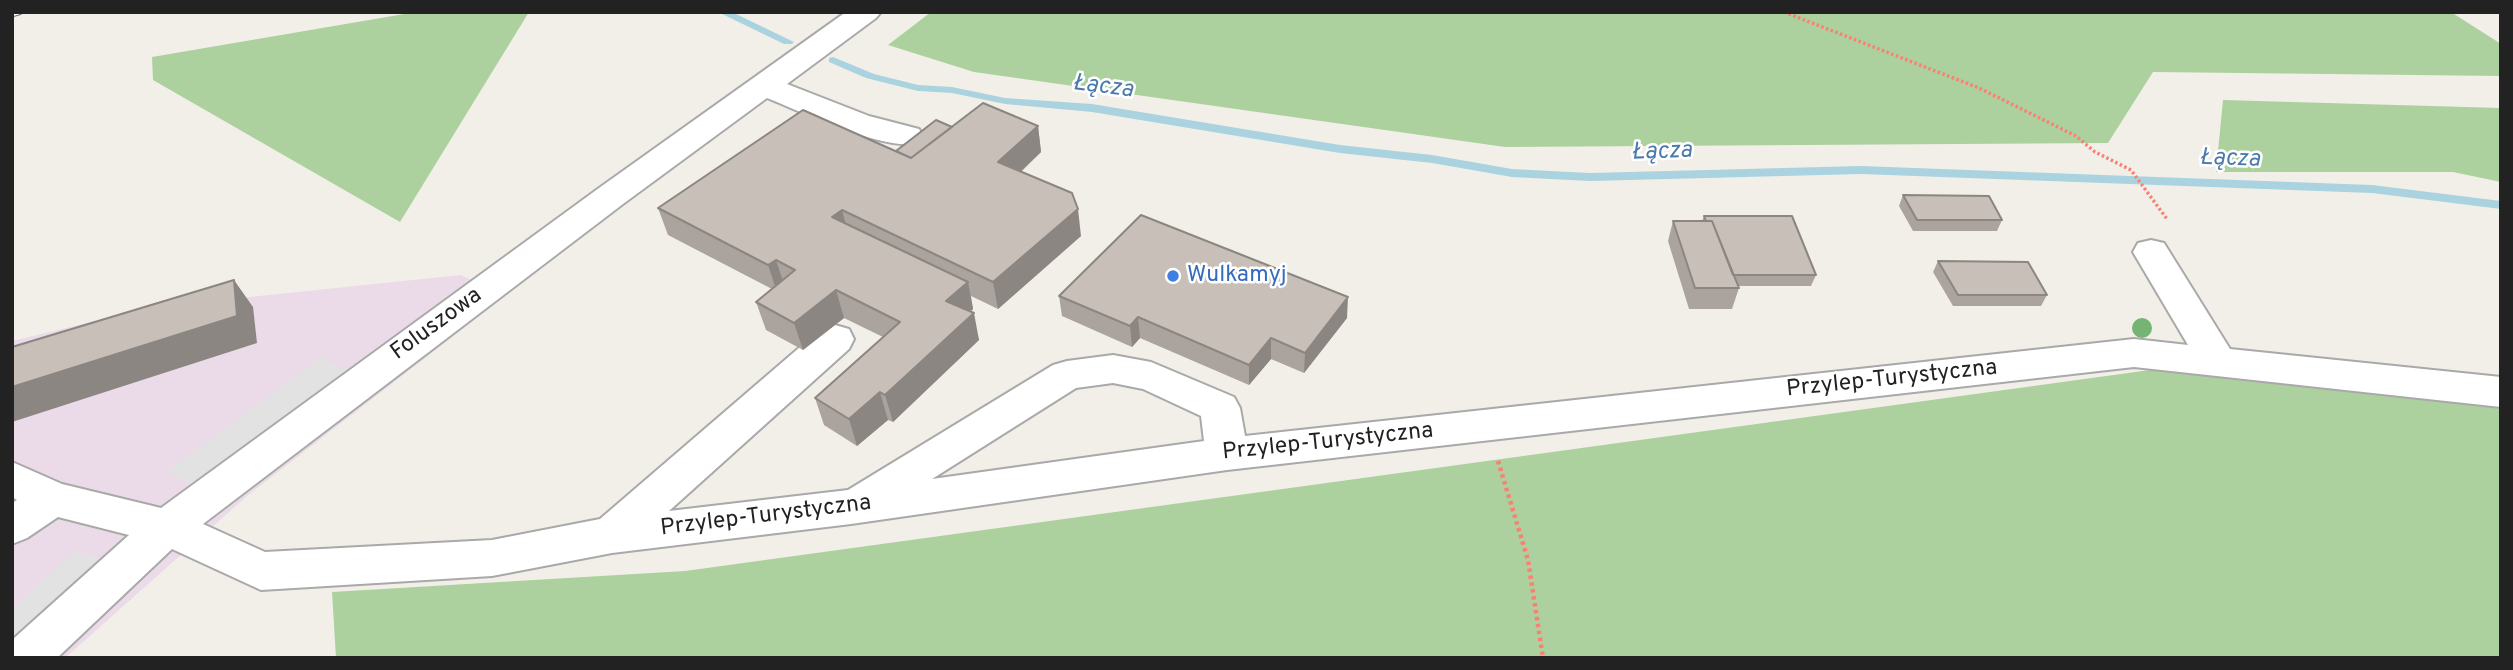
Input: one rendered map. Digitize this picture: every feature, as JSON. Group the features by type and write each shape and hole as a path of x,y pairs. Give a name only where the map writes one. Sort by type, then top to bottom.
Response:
{"street":[{"name":"Foluszowa","path":"25,658 167,527 306,421 866,12"},
{"path":"762,86 856,123 907,136"},
{"path":"2151,252 2218,362"},
{"path":"612,535 835,339"},
{"name":"Przylep-Turystyczna","path":"12,478 52,498 167,527 261,571 492,558 612,535 851,507 1227,454 2134,353 2501,392"},
{"path":"851,507 1067,375 1112,369 1151,376 1220,408 1227,454"},
{"path":"12,526 52,498"}],"path":[{"path":"1784,12 1979,88 2076,136 2095,152 2131,170 2144,191"},
{"path":"1487,425 1528,559 1543,658"}],"shaded area":[{"path":"461,275 505,296 247,496 65,658 12,658 12,341 153,307"},
{"path":"321,358 353,374 201,489 167,471"},
{"path":"74,551 102,558 12,644 12,609"}],"green space":[{"path":"416,12 529,12 400,222 153,80 152,57"},
{"path":"931,12 2451,12 2501,44 2501,76 2153,72 2108,143 1505,147 974,72 888,45"},
{"path":"2223,100 2501,108 2501,182 2453,172 2216,172"},
{"path":"2150,370 2501,406 2501,658 336,658 332,592 685,571"}],"building":[{"path":"983,103 1038,126 998,162 1072,193 1078,209 993,282 842,210 832,217 968,282 946,301 974,313 885,395 880,392 849,419 815,398 900,322 836,290 794,323 756,302 795,270 776,260 768,265 658,208 803,110 911,158"},
{"path":"936,120 952,127 911,158 896,151"},
{"path":"1903,195 1989,196 2002,220 1917,220"},
{"name":"Wulkamyj","path":"1141,215 1348,297 1305,353 1271,338 1249,365 1138,317 1130,326 1059,296"},
{"path":"1704,216 1792,216 1816,275 1733,275 1712,221 1706,221"},
{"path":"1673,221 1712,221 1739,288 1695,288"},
{"path":"1938,261 2028,262 2047,295 1958,295"},
{"path":"234,280 237,316 12,387 12,347"}],"waterway":[{"name":"Łącza","path":"723,12 788,42"},
{"name":"Łącza","path":"833,60 870,76 918,88 952,90 1005,101 1092,108 1340,149 1432,159 1512,173 1590,177 1861,170 2372,189 2501,205"}],"railway":[{"path":"12,14 19,12"}],"place":[{"name":"Wulkamyj","path":"1173,276"}]}
